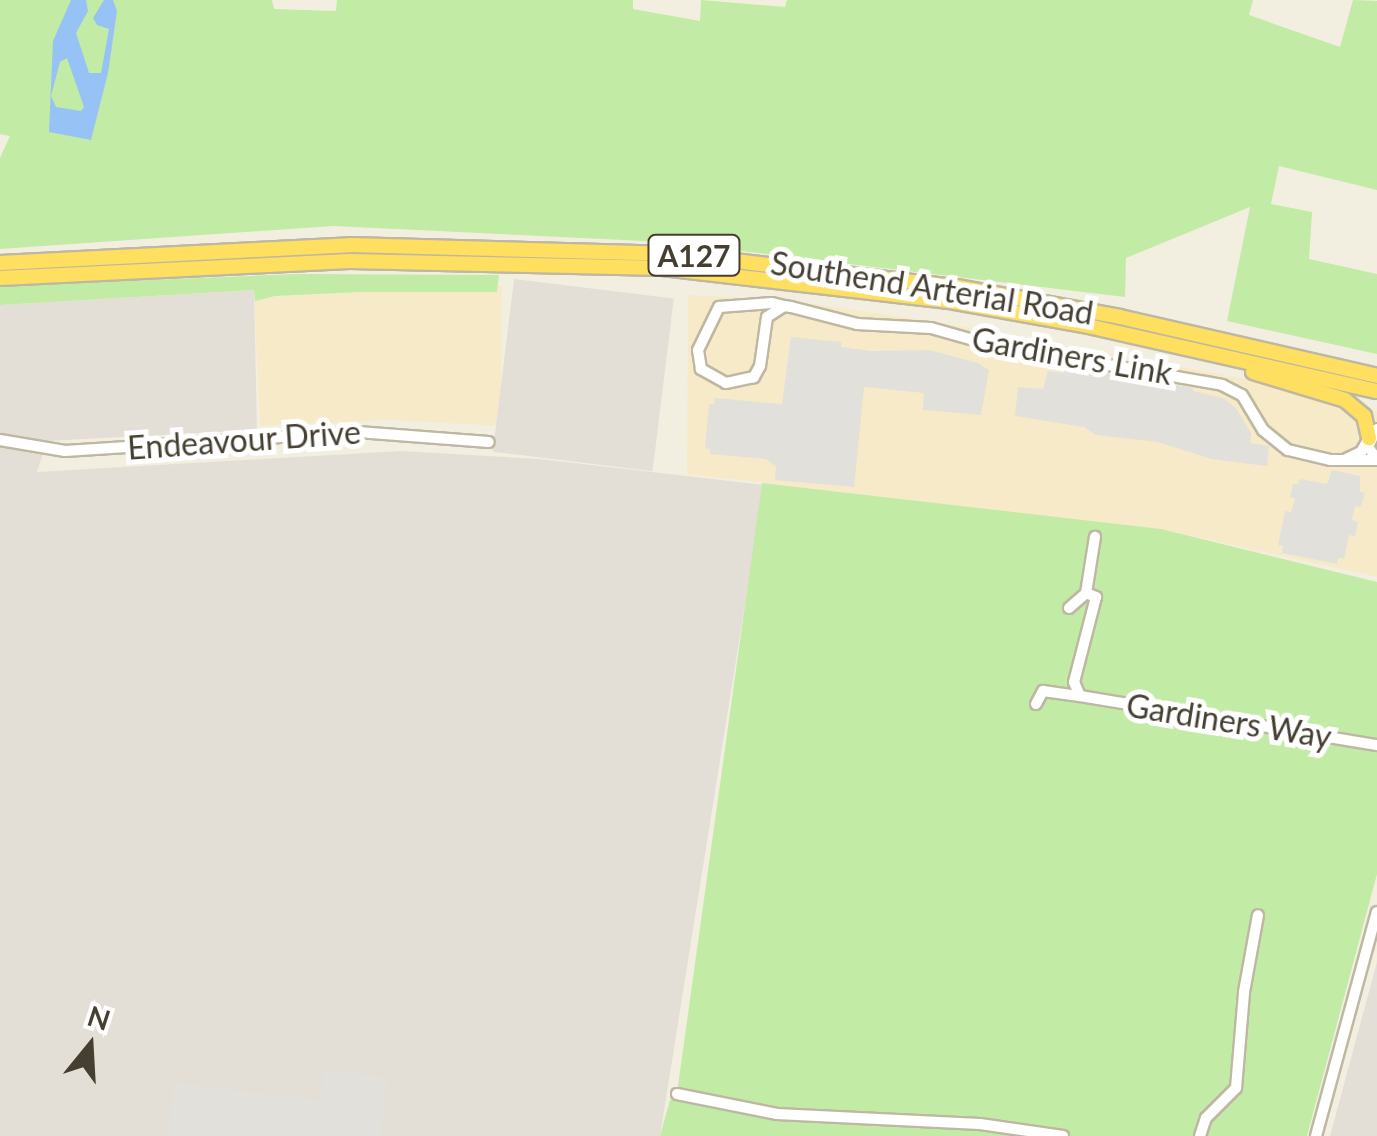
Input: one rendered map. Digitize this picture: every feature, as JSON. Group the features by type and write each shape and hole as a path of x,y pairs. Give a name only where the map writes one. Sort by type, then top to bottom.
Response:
{"highway":[{"name":"Southend Arterial Road","path":"0,263 350,245 675,254 957,287 1120,316 1377,375"},
{"name":"Southend Arterial Road","path":"0,278 350,261 584,264 804,281 1088,326 1377,392"},
{"name":"A127","path":"1088,326 1336,396 1364,416 1373,433"}],"street":[{"name":"Gardiners Link","path":"784,306 766,316 760,366 754,377 721,382 701,369 698,350 719,307 750,302 784,306 857,324 931,328 988,344 1222,384 1242,394 1262,430 1280,446 1330,460 1377,460"},
{"name":"Endeavour Drive","path":"0,440 64,451 386,431 489,442"},
{"path":"1330,460 1354,456 1373,433"},
{"path":"1373,433 1370,453 1377,460"},
{"name":"Gardiners Way","path":"1080,696 1074,682 1096,598 1086,593 1094,537"},
{"path":"1069,608 1086,593"},
{"name":"Gardiners Way","path":"1036,704 1043,691 1377,745"},
{"path":"1316,1136 1377,912"},
{"path":"1200,1136 1206,1118 1236,1088 1244,992 1258,915"},
{"path":"677,1094 777,1114 980,1124 1064,1136"}],"shaded area":[{"path":"514,279 674,299 653,471 493,452"},
{"path":"363,285 502,286 501,426 388,420 260,426 254,296"},
{"path":"254,290 257,430 47,441 37,472 401,451 540,459 764,485 660,1136 0,1136 0,305"},
{"path":"688,295 793,301 948,324 1258,381 1377,412 1377,577 1161,529 687,474"},
{"path":"791,337 841,342 841,347 871,351 929,350 978,363 989,370 981,415 923,410 924,393 864,387 854,487 775,480 776,466 766,459 710,454 710,449 705,448 709,404 714,404 715,398 782,404"},
{"path":"1065,366 1193,388 1223,398 1236,408 1251,433 1251,443 1269,446 1267,466 1211,459 1158,442 1096,435 1084,427 1015,416 1018,387 1043,389 1048,371 1064,373"},
{"path":"1332,470 1360,476 1360,492 1365,493 1361,507 1355,506 1352,520 1358,522 1355,536 1349,535 1344,559 1338,558 1337,564 1282,553 1283,546 1278,545 1285,511 1291,512 1295,499 1290,497 1293,484 1300,479 1327,484"},
{"path":"1377,962 1377,1136 1330,1136"},
{"path":"324,1070 387,1078 380,1136 168,1134 175,1083 320,1101"}],"green space":[{"path":"0,0 272,0 274,9 336,11 337,0 633,0 633,9 700,21 701,0 785,7 787,0 1253,0 1249,15 1340,47 1353,0 1377,1 1377,190 1279,166 1271,204 1312,212 1309,259 1377,274 1377,354 1227,321 1250,207 1126,258 1125,297 666,242 334,226 0,249 0,158 10,136 0,134"},
{"path":"297,274 499,275 497,292 359,292 275,296 255,301 254,290 0,305 0,286"},
{"path":"762,483 1161,529 1377,582 1377,874 1307,1136 660,1136 670,1100 676,1100"}],"water":[{"path":"71,0 86,0 88,11 76,33 89,73 101,73 109,29 97,25 93,18 104,0 113,0 117,11 108,73 91,140 49,132 53,41","holes":["67,58 84,107 81,111 56,107 51,96 60,62"]}]}
